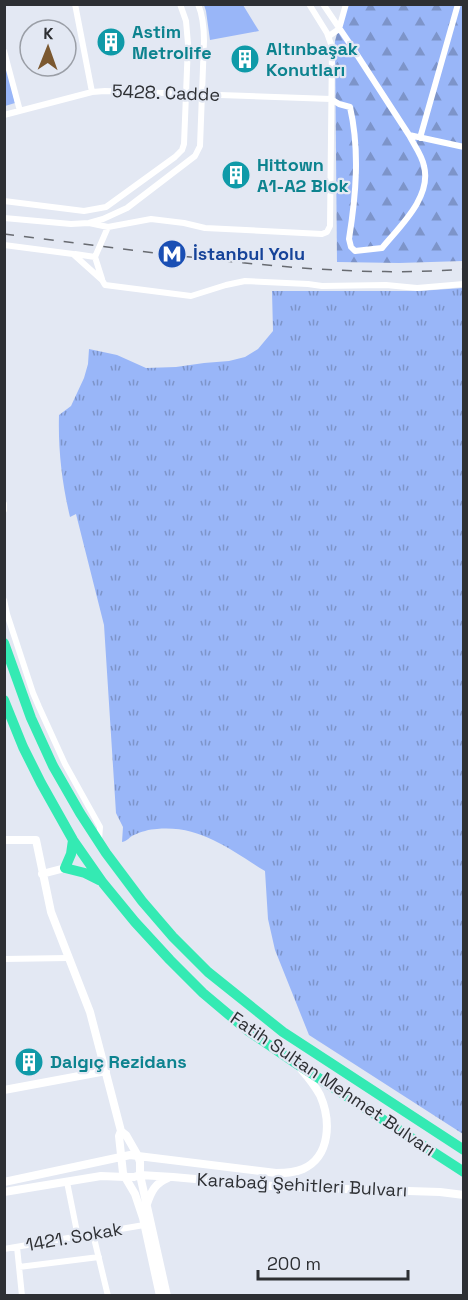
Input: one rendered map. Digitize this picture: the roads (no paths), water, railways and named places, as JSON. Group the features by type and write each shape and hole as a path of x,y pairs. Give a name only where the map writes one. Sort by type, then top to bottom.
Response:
{"highway":[{"name":"Fatih Sultan Mehmet Bulvarı","path":"4,643 28,695 31,718 53,766 99,842 142,901 172,937 208,972 283,1032 464,1150"},
{"name":"Fatih Sultan Mehmet Bulvarı","path":"4,700 23,747 73,840 103,883 163,953 247,1030 464,1172"},
{"path":"73,840 71,855 65,868 85,873 103,883"}],"main road":[{"path":"4,840 36,840 51,912 90,1012 121,1131 119,1136 122,1170 135,1194 160,1296"},
{"path":"42,874 65,868"},
{"name":"Karabağ Şehitleri Bulvarı","path":"4,1182 130,1155 276,1173 291,1173 302,1169 318,1157 325,1146 327,1122 320,1096 297,1064"},
{"path":"4,1090 106,1071"},
{"path":"121,1131 126,1135 140,1162 140,1175 167,1296"},
{"name":"Karabağ Şehitleri Bulvarı","path":"4,1192 109,1175 134,1177 140,1175 284,1187 440,1192 464,1195"},
{"path":"147,1204 157,1185 173,1177"}],"street":[{"path":"75,4 92,92"},
{"path":"4,201 84,211 106,207 175,158 182,150 184,136 188,44 186,21 180,4"},
{"path":"4,218 71,224 89,223 109,217 127,208 195,156 200,146 203,94 204,31 198,4"},
{"path":"89,223 108,227 151,219 205,228 325,234 330,226 332,53 329,36 309,4"},
{"path":"323,4 409,135 424,164 422,195 382,249 355,251 351,247 349,239 356,176 355,130 350,107 331,99"},
{"path":"329,36 339,29 346,4"},
{"path":"420,138 458,4"},
{"path":"4,51 20,111"},
{"name":"5428. Cadde","path":"4,115 92,92 105,91 331,99"},
{"path":"409,135 464,147"},
{"path":"108,227 95,257 105,285 191,296 245,281 322,286 386,285 417,288 464,284"},
{"path":"4,245 95,257"},
{"path":"73,254 102,280"},
{"path":"4,504 4,510"},
{"path":"4,600 28,695 100,827 99,842"},
{"path":"4,959 68,958"},
{"path":"67,1182 78,1237"},
{"name":"1421. Sokak","path":"4,1249 144,1225"},
{"path":"93,1234 108,1296"},
{"path":"17,1247 22,1296"},
{"path":"19,1267 99,1257"}],"railway":[{"path":"4,234 299,268 382,272 464,269"}],"place":[{"name":"Astim Metrolife","path":"111,42"},
{"name":"Altınbaşak Konutları","path":"245,59"},
{"name":"Hittown A1-A2 Blok","path":"236,175"},
{"name":"İstanbul Yolu","path":"172,254"},
{"name":"Dalgıç Rezidans","path":"29,1062"}]}
